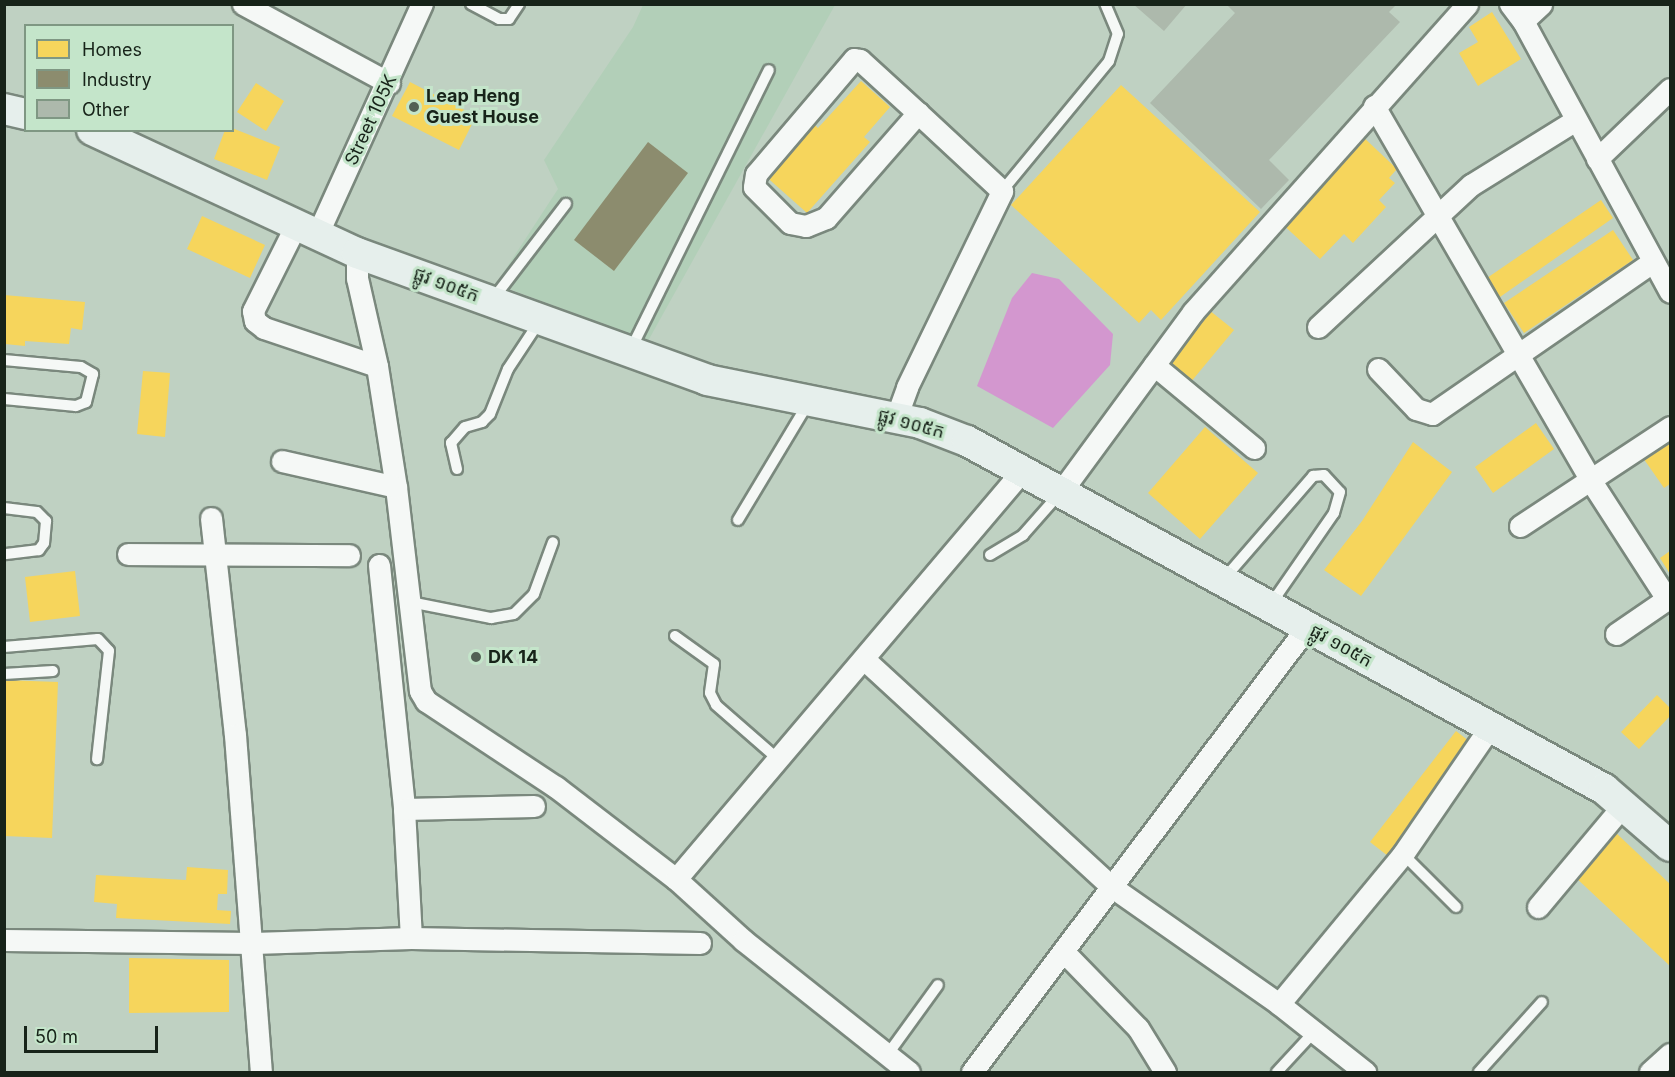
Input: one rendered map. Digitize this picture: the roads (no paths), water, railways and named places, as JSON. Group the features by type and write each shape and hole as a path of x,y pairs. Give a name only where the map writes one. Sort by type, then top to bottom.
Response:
{"main road":[{"path":"4,109 24,114"},
{"name":"ផ្លូវ ១០៥ក","path":"96,132 357,253 707,380 920,423 967,441 1625,803 1671,846"}],"street":[{"path":"243,4 389,83"},
{"name":"Street 105K","path":"377,366 264,328 255,321 253,311 307,230 389,83 422,4"},
{"path":"1060,493 1154,365 1249,245 1467,4"},
{"path":"1540,4 1517,13 1652,262 1668,282"},
{"path":"896,418 907,387 1002,191 918,113 860,60 854,59 756,174 754,187 790,223 806,226 826,218 918,113"},
{"path":"1597,159 1671,89"},
{"path":"1374,106 1439,213 1591,481 1669,598 1616,634"},
{"path":"1318,327 1471,185 1576,120"},
{"path":"357,253 357,278 377,366 396,487 420,691 426,701 508,753 676,879 743,940 909,1072"},
{"path":"1378,369 1416,409 1432,414 1652,262"},
{"path":"1154,365 1254,448"},
{"path":"1520,526 1671,427"},
{"path":"282,461 396,487"},
{"path":"676,879 865,660 1022,471"},
{"path":"211,518 253,943 261,1072"},
{"path":"128,554 349,555"},
{"path":"379,565 404,809 411,938"},
{"path":"972,1072 1307,627"},
{"path":"865,660 1112,887 1279,1004 1365,1072"},
{"path":"1279,1004 1402,854 1490,727"},
{"path":"1538,907 1625,803"},
{"path":"404,809 534,806"},
{"path":"4,940 253,943 411,938 700,943"},
{"path":"1063,951 1138,1028 1165,1072"},
{"path":"1650,1072 1671,1054"}],"lane":[{"path":"471,4 499,19 509,19 519,4"},
{"path":"1002,191 1109,61 1118,34 1105,4"},
{"path":"630,352 769,70"},
{"path":"492,302 566,204"},
{"path":"457,469 451,443 465,427 482,422 490,414 508,369 525,348 540,320"},
{"path":"4,360 81,367 93,374 86,402 76,405 4,399"},
{"path":"738,520 809,402"},
{"path":"1222,581 1312,476 1324,475 1340,492 1334,513 1270,607"},
{"path":"990,555 1023,535 1060,493"},
{"path":"4,508 37,512 46,521 44,543 39,550 4,554"},
{"path":"410,602 491,618 514,614 534,594 553,542"},
{"path":"675,636 714,664 710,693 716,705 779,760"},
{"path":"4,646 98,639 109,651 97,759"},
{"path":"4,674 53,671"},
{"path":"1402,854 1455,907"},
{"path":"888,1054 938,985"},
{"path":"1479,1072 1542,1002"},
{"path":"1278,1072 1314,1032"}],"place":[{"name":"Leap Heng Guest House","path":"414,107"},
{"name":"DK 14","path":"476,657"}]}
